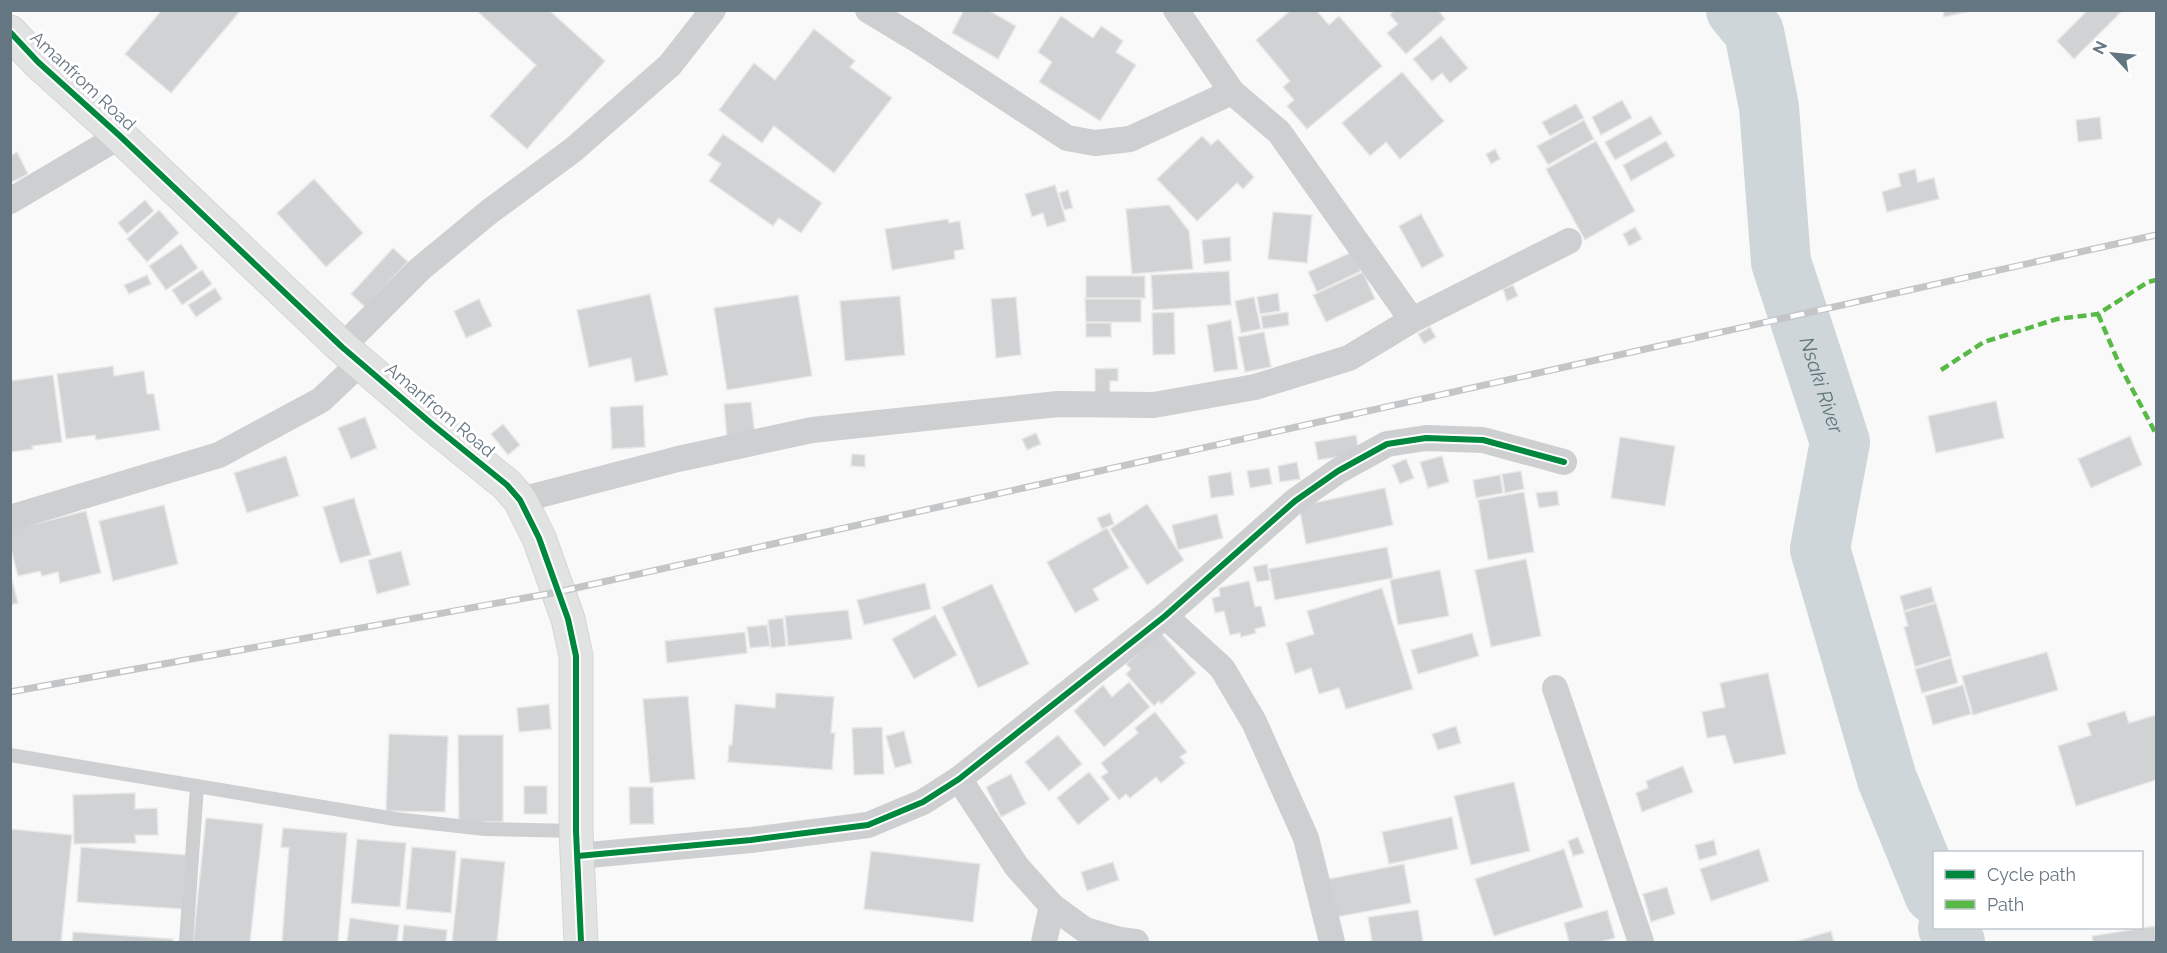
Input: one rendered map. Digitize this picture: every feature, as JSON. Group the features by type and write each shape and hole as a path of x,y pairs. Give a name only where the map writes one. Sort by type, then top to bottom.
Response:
{"street":[{"path":"10,518 219,455 321,400 351,355 420,269 489,212 573,150 670,65 712,10"},
{"path":"868,10 1067,138 1095,144 1130,139 1232,92"},
{"path":"1176,10 1232,92 1280,132 1412,320"},
{"name":"Amanfrom Road","path":"10,32 38,62 120,136 351,355 507,484 520,500 539,538 568,619 576,656 577,843 581,942"},
{"path":"10,201 120,136"},
{"path":"520,500 678,459 812,430 1058,404 1155,405 1255,387 1349,358 1412,320 1569,241"},
{"path":"577,843 751,840 868,825 923,802 958,779 1165,616 1295,501 1338,471 1387,444 1426,438 1483,440 1564,462"},
{"path":"1165,616 1222,668 1254,722 1306,838 1332,942"},
{"path":"1555,688 1641,942"},
{"path":"958,779 1017,867 1052,906 1085,930 1136,942"},
{"path":"1044,942 1052,906"}],"lane":[{"path":"10,755 395,819 485,829 577,843"},
{"path":"186,942 198,786"}],"building":[{"path":"162,10 241,10 171,93 125,54"},
{"path":"476,10 549,10 605,61 527,149 490,116 536,65"},
{"path":"964,10 988,10 1016,26 998,59 952,33"},
{"path":"1291,10 1316,10 1329,25 1339,16 1382,66 1307,129 1287,106 1294,100 1283,87 1290,81 1256,40"},
{"path":"1394,10 1438,10 1445,19 1406,54 1387,33 1398,24 1390,15"},
{"path":"1943,10 1975,10 1944,17"},
{"path":"2088,10 2123,10 2074,59 2057,41"},
{"path":"1061,16 1093,38 1101,26 1123,41 1116,52 1136,65 1100,121 1039,82 1052,62 1038,52"},
{"path":"814,29 855,61 850,67 892,98 834,173 774,126 762,143 719,110 754,63 775,80"},
{"path":"1441,36 1468,68 1450,83 1442,73 1432,81 1413,59"},
{"path":"1402,72 1444,121 1400,159 1386,142 1370,156 1342,123"},
{"path":"1622,100 1632,118 1601,135 1592,117"},
{"path":"1576,104 1584,118 1550,136 1542,122"},
{"path":"1651,116 1662,134 1615,160 1605,142"},
{"path":"2100,117 2102,139 2078,142 2076,120"},
{"path":"1584,120 1594,139 1548,165 1537,146"},
{"path":"723,134 822,203 801,233 779,218 773,226 709,181 721,164 708,155"},
{"path":"1202,136 1211,145 1218,139 1254,177 1243,189 1237,183 1197,221 1157,179"},
{"path":"1596,141 1635,211 1585,240 1546,169"},
{"path":"1666,141 1675,156 1631,181 1623,165"},
{"path":"1495,149 1500,159 1491,164 1486,154"},
{"path":"17,152 28,174 10,183 10,156"},
{"path":"1915,169 1918,182 1934,178 1939,199 1887,212 1882,192 1901,186 1898,174"},
{"path":"314,179 363,233 326,267 277,213"},
{"path":"1055,185 1066,221 1047,227 1043,213 1032,217 1025,194"},
{"path":"1068,190 1073,208 1064,210 1059,193"},
{"path":"145,200 154,211 127,234 118,223"},
{"path":"1169,205 1189,231 1193,269 1132,274 1126,209"},
{"path":"159,210 179,233 147,262 127,239"},
{"path":"1273,212 1312,215 1307,263 1268,259"},
{"path":"1421,214 1444,256 1422,268 1399,226"},
{"path":"948,219 949,223 960,221 964,249 954,251 955,259 892,270 885,229"},
{"path":"1635,227 1642,239 1629,246 1623,234"},
{"path":"1230,237 1231,261 1204,264 1202,240"},
{"path":"181,244 198,268 166,290 149,266"},
{"path":"393,248 408,262 365,307 351,294"},
{"path":"1352,252 1361,271 1317,292 1308,272"},
{"path":"202,270 212,284 182,305 172,290"},
{"path":"1229,271 1231,305 1153,310 1151,275"},
{"path":"1363,272 1375,299 1326,322 1313,295"},
{"path":"147,275 151,284 129,294 124,285"},
{"path":"1086,276 1145,276 1145,298 1086,298"},
{"path":"1513,285 1518,296 1507,301 1503,289"},
{"path":"215,288 222,299 196,317 188,305"},
{"path":"1278,293 1280,311 1260,314 1257,297"},
{"path":"650,294 668,375 635,382 631,358 589,367 577,310"},
{"path":"798,295 812,376 727,390 714,308"},
{"path":"900,296 905,355 845,361 840,301"},
{"path":"1016,297 1021,355 996,358 991,299"},
{"path":"1254,297 1261,329 1241,333 1235,301"},
{"path":"479,299 492,326 466,338 454,311"},
{"path":"1085,299 1141,299 1141,322 1086,322"},
{"path":"1174,312 1175,354 1153,355 1152,313"},
{"path":"1288,312 1289,325 1263,329 1261,316"},
{"path":"1231,320 1238,369 1214,372 1207,325"},
{"path":"1086,323 1111,323 1111,337 1086,337"},
{"path":"1430,327 1436,337 1424,344 1418,334"},
{"path":"1264,332 1271,367 1245,372 1238,337"},
{"path":"113,366 114,376 144,371 147,394 154,394 160,430 96,440 95,435 66,439 57,374"},
{"path":"1118,368 1118,381 1110,381 1110,395 1095,395 1095,369"},
{"path":"53,375 62,442 10,452 10,381"},
{"path":"1996,401 2004,438 1936,453 1928,416"},
{"path":"751,402 755,436 727,439 724,404"},
{"path":"643,405 645,447 612,449 610,407"},
{"path":"365,417 377,448 351,459 338,428"},
{"path":"503,424 520,445 508,455 491,434"},
{"path":"1036,433 1041,444 1027,450 1022,439"},
{"path":"1356,435 1359,454 1318,460 1315,442"},
{"path":"2130,436 2142,465 2091,488 2078,459"},
{"path":"1620,437 1675,446 1665,506 1611,498"},
{"path":"852,454 865,455 865,467 851,466"},
{"path":"286,456 299,496 247,513 234,473"},
{"path":"1442,456 1449,482 1428,488 1420,462"},
{"path":"1406,459 1414,478 1400,484 1392,465"},
{"path":"1297,462 1300,479 1280,482 1278,466"},
{"path":"1269,468 1272,484 1250,488 1247,471"},
{"path":"1521,471 1524,489 1505,493 1502,474"},
{"path":"1231,472 1234,495 1211,498 1208,476"},
{"path":"1500,475 1503,493 1476,498 1473,480"},
{"path":"1385,488 1393,525 1306,544 1299,506"},
{"path":"1557,491 1559,505 1539,508 1536,493"},
{"path":"1524,492 1534,552 1488,560 1478,500"},
{"path":"354,498 371,555 340,563 323,507"},
{"path":"1147,504 1184,560 1147,585 1110,529"},
{"path":"164,505 178,564 113,581 99,521"},
{"path":"86,511 101,573 60,583 58,572 42,576 40,571 18,576 10,545 10,530"},
{"path":"1110,513 1114,524 1102,529 1097,518"},
{"path":"1217,514 1223,538 1178,550 1172,525"},
{"path":"1107,528 1129,568 1093,589 1099,600 1075,613 1047,562"},
{"path":"1387,547 1393,578 1275,600 1269,569"},
{"path":"401,551 410,585 377,594 368,560"},
{"path":"1526,559 1541,636 1491,647 1475,570"},
{"path":"1267,564 1270,580 1257,582 1253,567"},
{"path":"1440,570 1449,616 1398,625 1390,580"},
{"path":"10,573 18,603 10,605"},
{"path":"1249,581 1255,607 1261,606 1266,626 1255,629 1256,633 1241,637 1240,633 1230,635 1224,611 1215,613 1212,598 1220,596 1219,588"},
{"path":"925,583 931,609 864,625 857,600"},
{"path":"992,584 1029,664 978,688 942,607"},
{"path":"1931,587 1935,602 1904,611 1900,596"},
{"path":"1382,588 1413,689 1346,709 1339,688 1319,694 1311,668 1295,674 1286,643 1314,634 1307,611"},
{"path":"1936,603 1951,656 1915,667 1904,627 1908,626 1904,612"},
{"path":"848,610 852,639 788,646 785,616"},
{"path":"935,615 957,655 914,679 892,639"},
{"path":"783,618 786,646 771,648 768,620"},
{"path":"767,625 770,646 750,648 747,627"},
{"path":"745,632 747,653 667,663 665,641"},
{"path":"1161,633 1196,673 1161,704 1159,701 1154,706 1126,674 1131,669 1126,664"},
{"path":"1472,633 1479,656 1418,674 1411,650"},
{"path":"2047,652 2058,690 1973,715 1962,676"},
{"path":"1951,658 1958,683 1922,693 1915,669"},
{"path":"1768,673 1786,754 1734,764 1725,735 1707,738 1702,712 1725,707 1720,683"},
{"path":"1129,682 1150,707 1104,747 1074,711 1103,685 1112,697"},
{"path":"1963,685 1971,714 1933,725 1925,696"},
{"path":"776,693 834,697 831,733 835,733 832,770 728,762 729,745 732,745 735,704 775,708"},
{"path":"688,696 695,779 650,783 643,699"},
{"path":"549,704 551,729 519,732 517,708"},
{"path":"2125,711 2129,723 2156,715 2156,780 2076,806 2058,746 2091,735 2087,723"},
{"path":"1155,712 1187,752 1180,757 1185,763 1161,783 1156,777 1130,798 1126,794 1119,800 1101,777 1108,772 1101,763 1138,733 1135,728"},
{"path":"1456,726 1461,743 1438,750 1432,734"},
{"path":"882,727 884,774 854,775 852,728"},
{"path":"904,731 912,763 895,768 886,736"},
{"path":"389,734 448,736 445,812 386,811"},
{"path":"458,735 503,735 503,822 459,822"},
{"path":"1058,735 1082,764 1049,791 1025,762"},
{"path":"1683,766 1693,792 1642,812 1636,793 1648,788 1646,781"},
{"path":"1089,772 1110,799 1078,825 1057,798"},
{"path":"1011,774 1026,804 1001,817 986,787"},
{"path":"1514,782 1530,851 1471,865 1454,796"},
{"path":"524,786 547,786 547,814 524,814"},
{"path":"629,787 653,787 654,824 630,824"},
{"path":"135,793 135,809 157,808 158,835 135,835 136,843 74,844 73,795"},
{"path":"1452,817 1458,849 1389,864 1382,832"},
{"path":"206,818 263,824 250,942 193,942"},
{"path":"283,828 347,833 338,942 282,942 289,848 281,847"},
{"path":"10,829 72,835 61,942 10,942"},
{"path":"1578,837 1584,853 1573,856 1568,841"},
{"path":"357,839 406,843 400,907 351,903"},
{"path":"1714,840 1717,855 1699,860 1695,845"},
{"path":"81,847 186,855 182,909 77,902"},
{"path":"412,847 456,851 451,913 406,909"},
{"path":"1564,849 1583,907 1494,936 1475,879"},
{"path":"1759,849 1769,881 1711,901 1700,869"},
{"path":"871,851 980,864 973,922 864,909"},
{"path":"461,858 505,862 497,942 452,942"},
{"path":"1113,862 1119,880 1087,891 1081,872"},
{"path":"1404,864 1411,903 1337,917 1329,879"},
{"path":"1667,887 1675,914 1651,922 1643,894"},
{"path":"1418,910 1423,942 1372,942 1368,917"},
{"path":"1607,910 1615,938 1601,942 1569,942 1564,923"},
{"path":"350,918 399,925 397,942 347,942"},
{"path":"404,925 447,930 446,942 402,942"},
{"path":"2155,926 2156,942 2093,942 2092,936"},
{"path":"1831,931 1834,942 1798,941"},
{"path":"73,932 173,939 173,942 72,942"}],"waterway":[{"name":"Nsaki River","path":"1736,10 1754,32 1769,107 1781,262 1840,442 1820,549 1887,779 1933,892"},
{"name":"Nsaki River","path":"1948,929 1955,942"}],"railway":[{"path":"10,692 558,592 2156,235"}],"marked path":[{"path":"1941,370 1984,342 2057,319 2098,314 2148,282 2156,280"},
{"path":"2098,314 2120,366 2156,434"}],"cycle path":[{"path":"10,32 38,62 120,136 342,347 507,485 520,500 539,538 568,619 576,656 576,831 581,942"},
{"path":"578,856 751,840 868,825 923,802 959,779 1165,616 1295,501 1338,471 1387,444 1426,438 1483,440 1564,462"}]}
